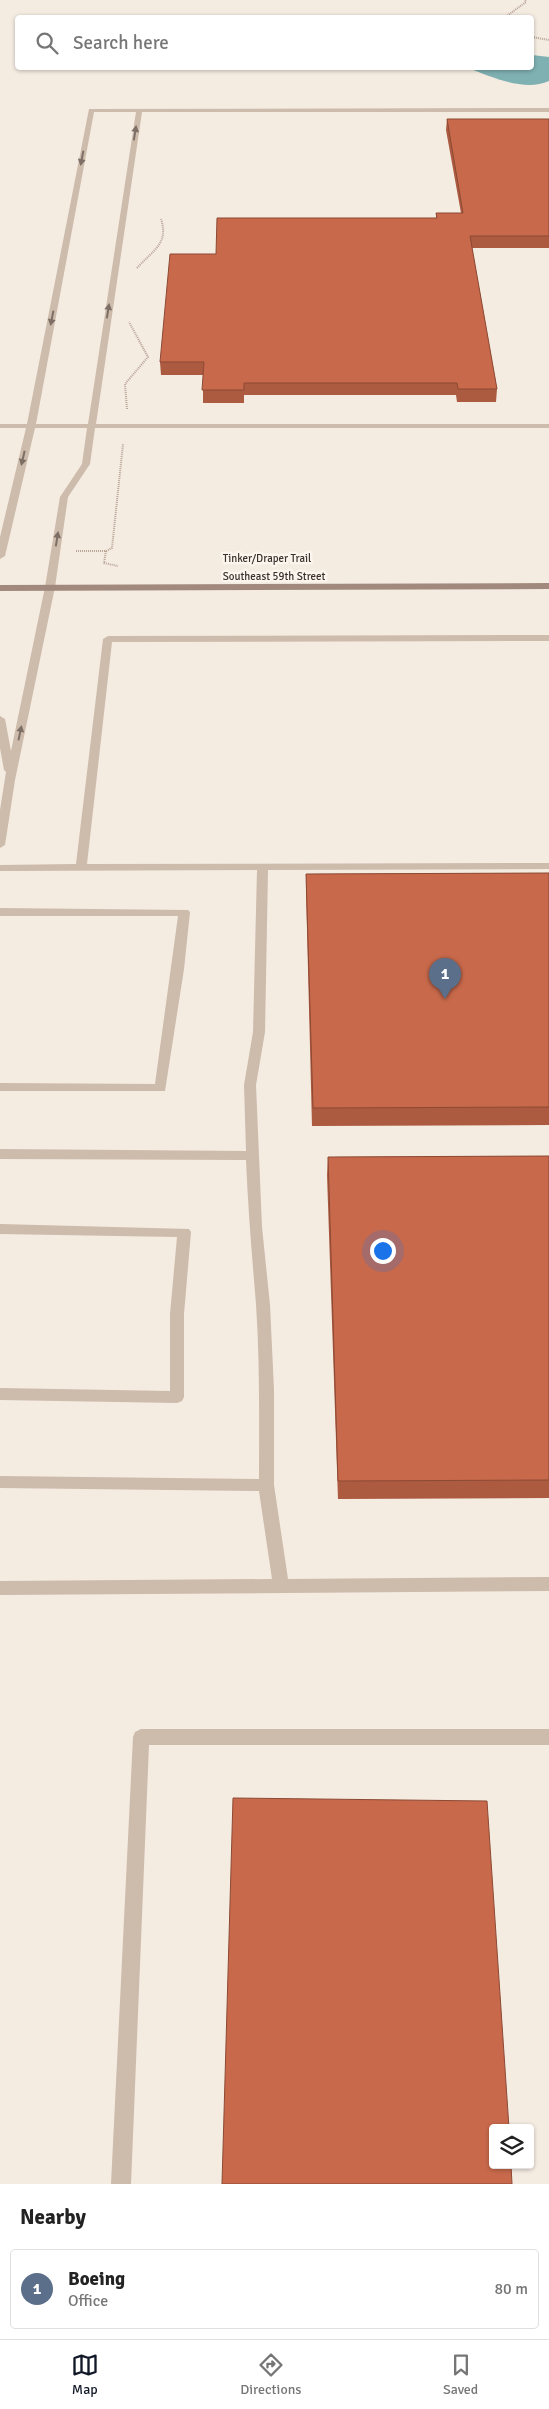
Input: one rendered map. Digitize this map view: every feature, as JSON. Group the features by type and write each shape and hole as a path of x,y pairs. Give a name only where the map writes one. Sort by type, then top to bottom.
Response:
{"main road":[{"name":"Southeast 59th Street","path":"0,588 549,586"}],"lane":[{"path":"0,556 31,426 91,110 549,110"},
{"path":"0,845 10,780 50,587 64,497 86,464 139,110"},
{"path":"0,426 549,426"},
{"path":"81,868 108,639 549,638"},
{"path":"0,718 10,780"},
{"path":"0,868 549,866"},
{"path":"263,867 259,1032 250,1085 255,1227 264,1315 267,1390 266,1485 281,1586"},
{"path":"0,912 184,912 161,1088 0,1087"},
{"path":"0,1154 252,1156"},
{"path":"0,1229 184,1232 178,1314 177,1397 0,1394"},
{"path":"0,1482 266,1485"},
{"path":"0,1588 549,1584"},
{"path":"121,2184 141,1737 549,1737"}],"path":[{"path":"508,15 526,2 525,0"},
{"path":"534,37 549,40"},
{"path":"134,274 139,265 164,239 165,231 161,219"},
{"path":"126,414 128,399 125,394 125,384 148,358 127,318"},
{"path":"56,551 106,551 112,548 124,436"},
{"path":"106,551 104,563 126,566"}],"water":[{"path":"534,55 549,57 549,81 529,85 498,79 473,70 534,70"}],"building":[{"path":"447,119 549,119 549,236 470,236 497,389 458,389 457,383 244,383 244,390 202,390 204,362 160,362 170,254 216,254 217,218 437,218 436,213 463,213"},
{"path":"549,873 549,1107 313,1108 306,874"},
{"path":"549,1156 549,1480 338,1481 328,1157"},
{"path":"233,1798 487,1801 509,2124 489,2124 489,2169 511,2169 512,2184 222,2184"}],"place":[{"name":"Boeing","path":"445,999"}]}
